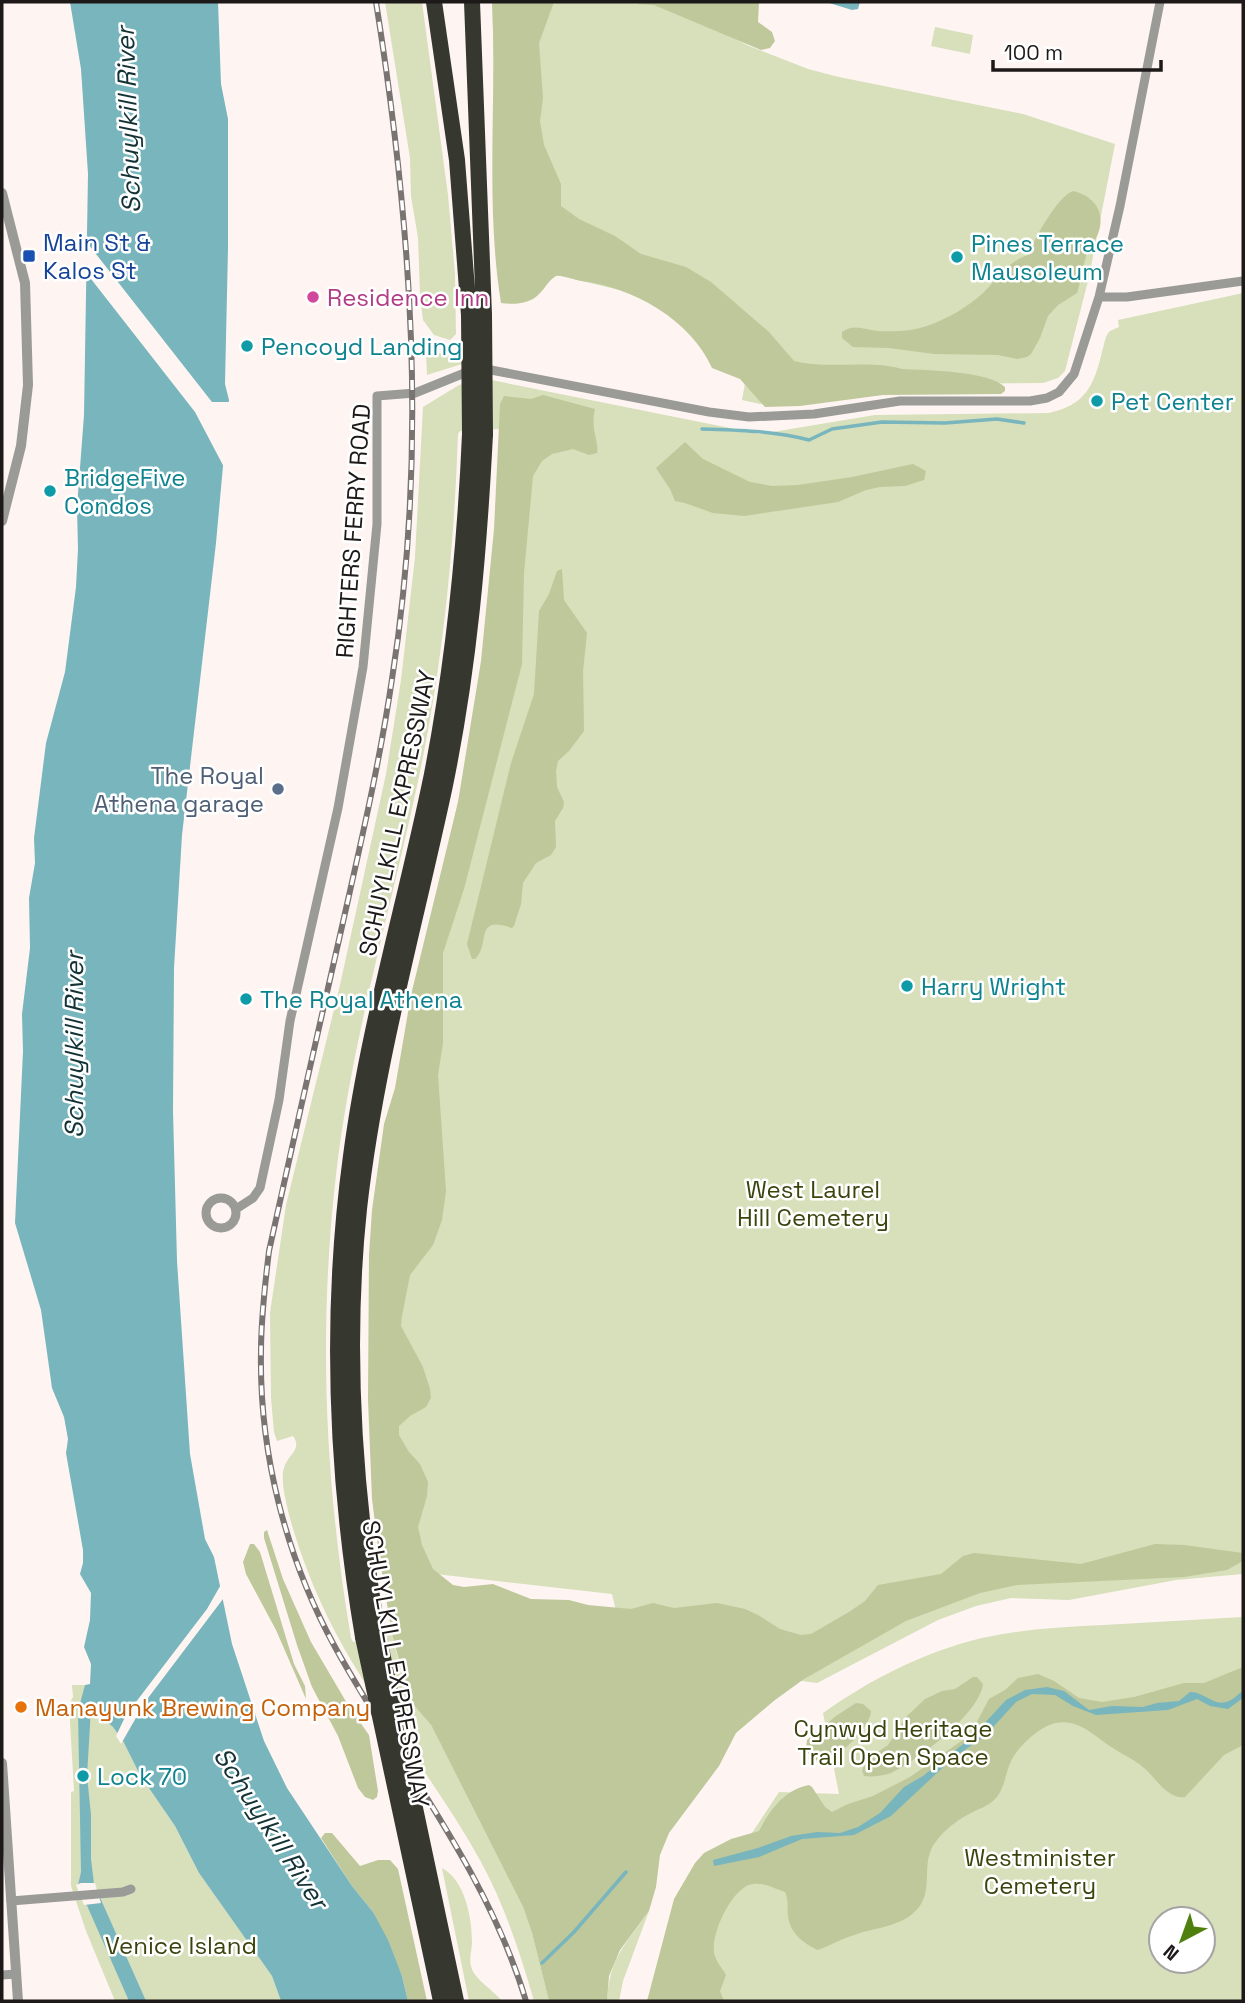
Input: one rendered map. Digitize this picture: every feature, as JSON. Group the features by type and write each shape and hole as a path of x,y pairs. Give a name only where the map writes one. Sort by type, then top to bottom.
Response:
{"highway":[{"name":"SCHUYLKILL EXPRESSWAY","path":"434,2 477,315"},
{"name":"SCHUYLKILL EXPRESSWAY","path":"441,2001 370,1635 353,1434 352,1334 354,1270 367,1147 377,1087 445,785 474,601 478,434 472,2"},
{"name":"SCHUYLKILL EXPRESSWAY","path":"370,1635 456,2001"}],"street":[{"path":"1160,2 1120,206 1099,297 1127,297 1243,281"},
{"path":"2,193 25,283 28,384 21,446 2,521"},
{"name":"RIGHTERS FERRY ROAD","path":"236,1209 253,1199 260,1188 278,1100 290,1021 329,850 358,698 377,524 377,396 415,393 467,372 491,370 687,408 749,417 814,414 900,401 1038,401 1059,392 1071,380 1099,297"},
{"path":"2,1763 18,2001"},
{"path":"11,1901 123,1892 131,1889"},
{"path":"2,1975 16,1974"}],"green space":[{"path":"385,2 422,2 448,195 455,274 456,334 450,340 434,335 423,320 410,158"},
{"path":"492,2 664,2 749,46 808,69 1023,114 1115,144 1089,277 1065,371 1058,378 1043,383 874,384 760,404 742,400 756,322 501,262"},
{"path":"492,2 554,2 539,43 543,98 540,121 544,145 561,184 561,206 641,254 686,267 711,282 769,332 794,361 821,365 889,366 971,375 997,382 1005,387 1005,391 1001,394 883,395 800,406 765,407 740,379 712,368 690,335 675,321 658,309 620,290 556,276 536,297 527,302 501,303 492,191"},
{"path":"634,2 759,2 758,22 772,32 775,41 770,48 761,50 654,5"},
{"path":"935,27 973,35 970,54 931,46"},
{"path":"1073,191 1087,197 1097,207 1101,220 1100,228 1088,250 1077,293 1058,305 1048,316 1040,338 1027,357 1017,359 998,355 934,354 889,348 853,347 842,338 842,332 851,328 890,331 921,328 964,308 983,293 1008,266 1028,255 1054,209"},
{"name":"West Laurel Hill Cemetery","path":"1243,293 1243,1574 1176,1580 1069,1600 1011,1598 976,1606 938,1620 817,1683 627,1658 612,1594 392,1569 385,1496 442,879 480,696 501,503 501,418 500,429 460,431 458,434 450,567 426,743 351,1077 336,1175 327,1292 327,1407 335,1523 351,1638 353,1642 392,1634 410,1693 431,1725 523,1907 549,2001 534,2001 511,1930 481,1862 358,1672 316,1592 293,1529 283,1484 283,1470 295,1449 296,1441 293,1436 277,1441 271,1398 270,1313 286,1205 340,985 386,774 401,680 415,557 423,407 459,385 486,379 760,434 875,415 1049,413 1071,405 1086,392 1095,375 1106,336 1119,327 1118,320"},
{"path":"430,352 463,358 462,364 427,375 426,354"},
{"path":"543,395 595,409 593,423 597,453 589,455 573,449 552,454 542,461 533,476 524,573 522,664 464,889 443,953 443,1043 438,1075 446,1191 442,1220 433,1245 410,1275 401,1326 423,1367 431,1398 426,1407 399,1426 399,1435 420,1464 428,1482 418,1527 422,1545 433,1569 453,1585 464,1587 493,1584 531,1599 569,1600 588,1605 631,1609 653,1603 674,1608 717,1603 745,1609 780,1629 801,1635 811,1634 849,1612 865,1601 878,1585 941,1574 963,1556 974,1553 1081,1564 1155,1544 1243,1553 1243,1561 1227,1570 1184,1577 1017,1585 980,1593 906,1621 804,1679 736,1733 719,1766 669,1833 660,1855 656,1887 649,1911 620,1950 609,1976 607,2001 549,2001 523,1907 431,1725 414,1705 405,1683 392,1634 379,1555 372,1499 368,1400 372,1210 384,1124 395,1088 411,995 458,802 481,661 494,529 500,404 504,396 531,399"},
{"path":"685,442 703,459 750,482 772,486 852,477 913,464 926,471 924,480 905,486 866,490 838,502 744,516 713,513 675,501 656,468"},
{"path":"562,569 564,600 587,633 583,671 584,731 558,761 557,787 564,802 555,821 556,847 551,855 536,863 523,883 521,904 514,926 492,925 487,928 480,953 472,959 467,944 511,763 534,694 539,611 549,594 557,571"},
{"path":"267,1530 283,1579 311,1642 369,1735 378,1791 373,1800 365,1797 358,1788 338,1736 312,1687 264,1538 264,1532"},
{"path":"250,1544 254,1544 260,1552 294,1664 305,1686 306,1699 276,1630 246,1574 243,1562"},
{"name":"Westminister Cemetery","path":"1243,1617 1243,2001 655,2001 690,1927 779,1792 839,1794 823,1713 879,1678 939,1651 1012,1632"},
{"path":"1243,1667 1243,1745 1224,1755 1185,1797 1168,1792 1140,1765 1079,1726 1064,1722 1050,1725 1025,1742 1016,1754 996,1798 958,1821 938,1839 929,1857 923,1900 906,1918 818,1950 802,1941 791,1927 785,1892 753,1884 745,1887 730,1903 715,1937 715,1956 726,1975 720,1991 724,2001 647,2001 674,1899 695,1863 704,1853 731,1839 759,1831 773,1809 792,1791 809,1785 832,1812 873,1796 910,1777 970,1735 989,1699 1018,1678 1038,1674 1079,1698 1102,1702 1134,1697 1184,1683 1204,1683"},
{"name":"Cynwyd Heritage Trail Open Space","path":"977,1677 983,1684 979,1696 946,1735 891,1773 864,1776 862,1770 869,1758 888,1745 907,1716 925,1699 942,1691 955,1689"},
{"name":"Venice Island","path":"72,1685 85,1685 87,1703 113,1727 123,1741 140,1775 175,1826 199,1873 272,1976 281,2001 115,2001 71,1886 71,1792 74,1791 69,1704 73,1697"},
{"path":"856,1703 863,1704 871,1711 859,1734 834,1756 819,1761 813,1758 806,1750 807,1740"},
{"path":"325,1833 332,1833 360,1866 378,1860 390,1860 398,1869 427,2001 408,2001 402,1976 373,1912 352,1886 321,1838"},
{"path":"442,1868 456,1881 466,1900 472,1932 472,1969 502,2001 469,2001"},
{"path":"649,1911 623,1981 619,2001 607,2001 615,1962"}],"water":[{"name":"Schuylkill River","path":"70,2 218,2 221,84 228,119 225,384 229,400 216,543 182,835 174,968 173,1111 177,1261 190,1454 205,1539 214,1557 232,1644 264,1741 287,1788 352,1886 373,1912 388,1940 408,2001 281,2001 272,1976 199,1873 175,1826 140,1775 123,1741 113,1727 91,1708 87,1776 94,1884 146,2001 129,2001 78,1885 81,1872 78,1711 85,1685 90,1684 91,1664 84,1647 90,1620 91,1593 80,1574 83,1550 66,1453 68,1439 64,1417 52,1388 41,1310 15,1223 23,1051 22,1014 30,948 29,898 35,863 34,838 46,743 65,672 78,549 77,507 84,415 88,174 81,69"},
{"path":"826,2 860,2 858,9 852,10"},
{"path":"1047,1687 1064,1691 1089,1710 1112,1706 1143,1707 1179,1701 1190,1692 1224,1703 1243,1691 1243,1698 1228,1709 1210,1706 1197,1699 1168,1710 1096,1715 1055,1695 1032,1694 1016,1702 985,1736 953,1758 891,1816 854,1835 802,1839 759,1857 714,1866 713,1860 791,1836 817,1832 840,1833 858,1827 880,1813 904,1787 923,1776 972,1737 1006,1700 1025,1690"}],"pier":[{"path":"85,240 212,402 232,402 225,469 195,412 84,270"},
{"path":"223,1581 225,1596 145,1702 121,1744 116,1736 126,1715 207,1609"},
{"path":"95,1883 101,1903 84,1905 76,1885"}],"waterway":[{"path":"702,429 769,433 809,440 832,429 882,422 945,423 997,419 1024,423"},
{"path":"542,1963 574,1932 626,1872"}],"railway":[{"path":"376,2 399,171 406,255 411,340 410,509 392,679 376,771 269,1251 262,1326 262,1389 265,1428 279,1504 302,1578 335,1647 360,1691 466,1863 489,1907 526,2001"}],"place":[{"name":"Main St & Kalos St","path":"29,256"},
{"name":"Pines Terrace Mausoleum","path":"957,257"},
{"name":"Residence Inn","path":"313,297"},
{"name":"Pencoyd Landing","path":"247,346"},
{"name":"Pet Center","path":"1097,401"},
{"name":"BridgeFive Condos","path":"50,491"},
{"name":"The Royal Athena garage","path":"278,789"},
{"name":"Harry Wright","path":"907,986"},
{"name":"The Royal Athena","path":"246,999"},
{"name":"Manayunk Brewing Company","path":"21,1707"},
{"name":"Lock 70","path":"83,1776"}]}
